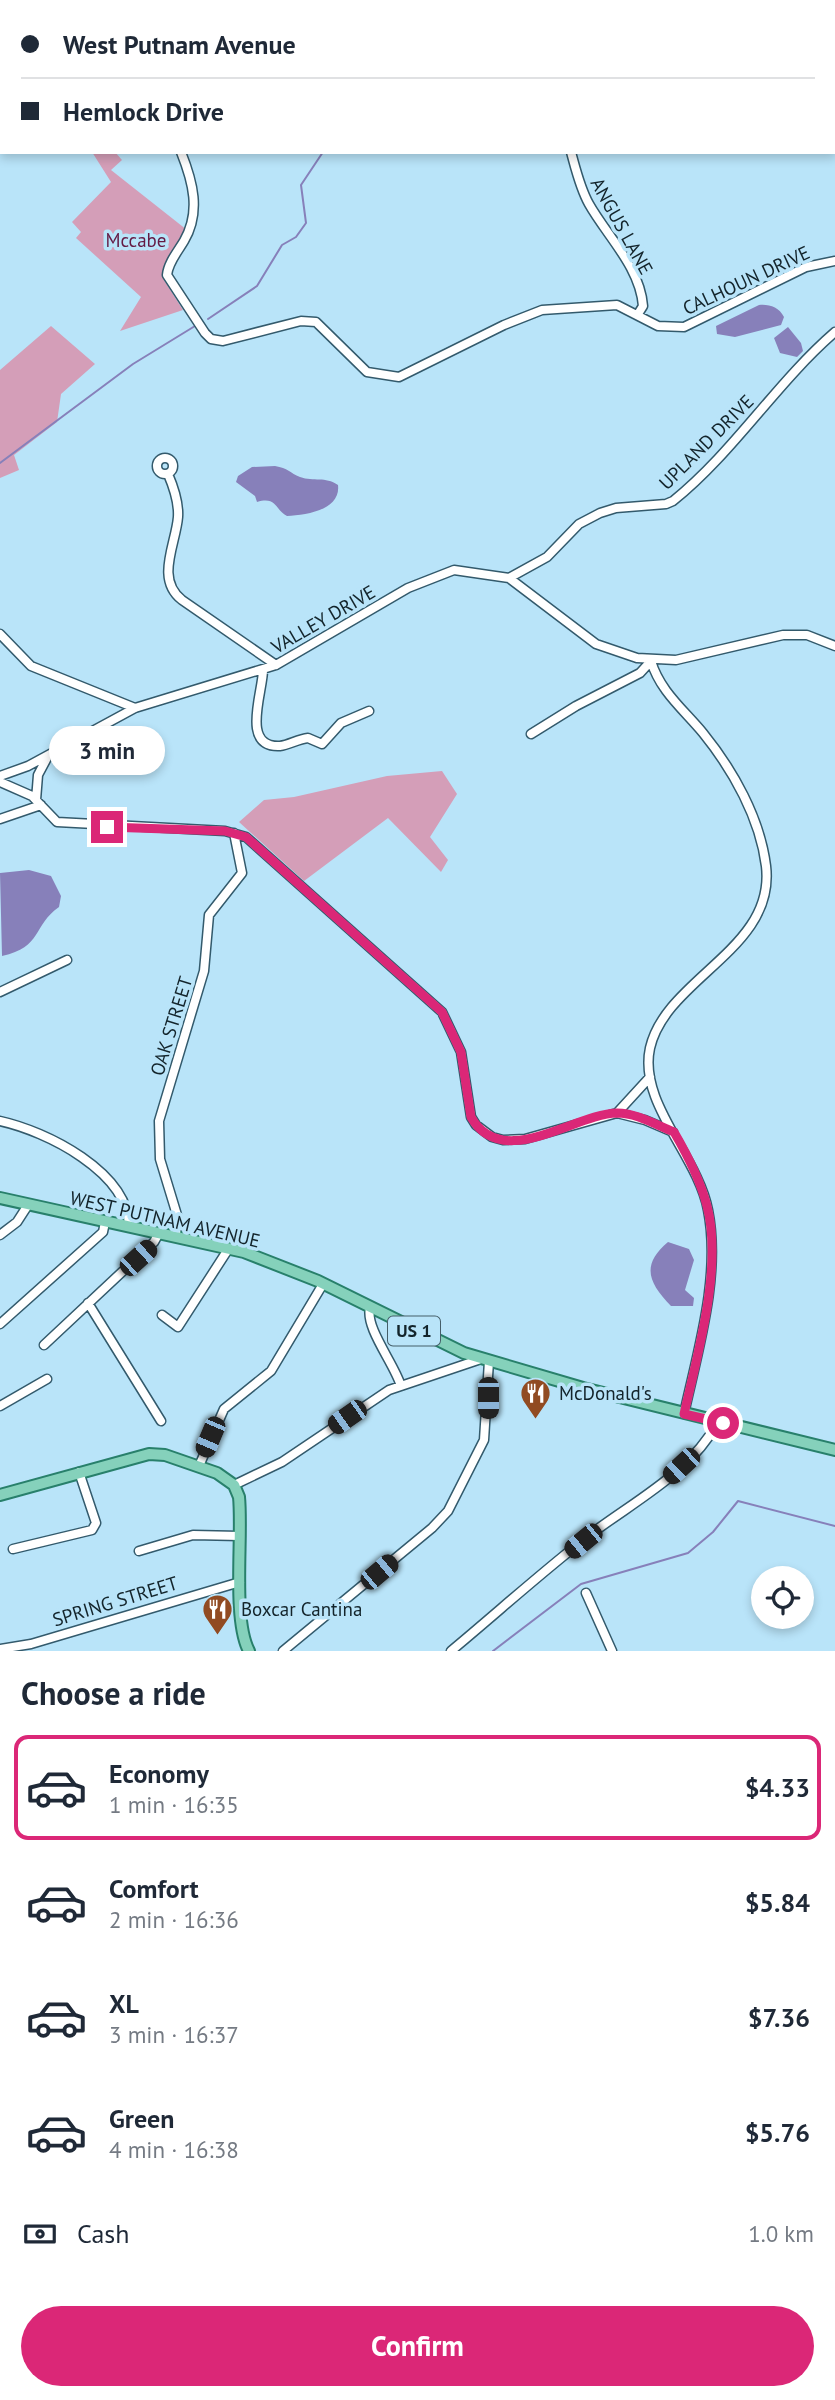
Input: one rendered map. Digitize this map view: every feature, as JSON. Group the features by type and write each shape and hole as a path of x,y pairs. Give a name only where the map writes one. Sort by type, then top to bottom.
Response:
{"main road":[{"name":"WEST PUTNAM AVENUE","path":"0,1198 229,1248 323,1284 440,1344 485,1360 684,1414 835,1450"},
{"path":"0,1495 149,1454 165,1455 217,1473 234,1485 239,1497 240,1582 244,1636 249,1651"}],"street":[{"name":"CALHOUN DRIVE","path":"182,154 191,180 195,212 190,230 167,275 200,327 217,341 301,321 316,322 367,372 399,377 504,325 542,310 617,305 638,313 658,326 684,327 806,267 835,261"},
{"name":"ANGUS LANE","path":"572,154 583,193 624,256 641,293 643,306 638,313"},
{"name":"UPLAND DRIVE","path":"509,578 547,557 579,524 600,513 616,508 666,505 673,501 745,430 797,368 835,332"},
{"path":"168,474 177,496 178,517 167,560 172,589 182,600 276,665"},
{"name":"VALLEY DRIVE","path":"0,776 48,756 101,724 135,708 276,665 435,575 454,570 472,570 509,578 596,644 651,661 676,660 783,635 807,635 835,646"},
{"path":"0,634 19,658 31,666 135,708"},
{"path":"531,734 576,706 640,673 651,661 666,692 701,731 732,775 760,842 766,878 759,911 747,930 681,999 654,1035 649,1057 655,1096 702,1190 712,1245 707,1296 684,1414"},
{"path":"263,670 255,720 259,736 268,744 283,746 307,738 322,744 341,723 369,711"},
{"path":"38,802 37,775 48,756"},
{"path":"0,782 38,802 50,817 64,823 234,833 256,846 442,1012 461,1052 468,1109 483,1131 503,1140 525,1139 617,1113 646,1120 674,1132"},
{"path":"0,819 38,802"},
{"name":"OAK STREET","path":"176,1237 177,1215 160,1159 159,1121 204,971 209,915 242,873 234,833"},
{"path":"0,992 67,960"},
{"path":"617,1113 650,1077"},
{"path":"0,1121 47,1137 83,1155 124,1201 130,1227"},
{"path":"0,1235 17,1222 28,1205"},
{"path":"0,1324 103,1232 106,1222"},
{"path":"44,1345 154,1242 159,1233"},
{"path":"162,1315 178,1327 229,1248"},
{"path":"199,1466 224,1409 271,1371 323,1284"},
{"path":"88,1303 161,1421"},
{"path":"370,1308 370,1325 391,1360 401,1386"},
{"path":"234,1485 282,1462 374,1399 401,1386 485,1360 484,1440 447,1511 432,1528 283,1651"},
{"path":"0,1406 47,1379"},
{"path":"451,1651 583,1541 662,1484 708,1440 718,1422"},
{"path":"13,1549 92,1530 96,1523 79,1472"},
{"path":"139,1551 193,1535 240,1536"},
{"name":"SPRING STREET","path":"0,1649 39,1642 240,1582"},
{"path":"586,1593 612,1651"}],"green space":[{"name":"Mccabe","path":"93,154 117,154 122,160 111,170 187,230 164,280 183,310 120,331 141,297 76,238 81,232 72,222 111,182"},
{"path":"51,326 95,364 61,394 57,422 14,455 19,470 0,478 0,370"},
{"path":"442,771 457,794 430,837 448,860 441,872 388,818 304,881 239,822 264,800 294,797 387,776"}],"shaded area":[{"path":"759,305 777,309 784,317 781,325 735,337 717,334 716,326"},
{"path":"788,327 801,343 803,351 797,357 780,353 774,338"},
{"path":"275,466 300,477 333,482 338,485 334,500 321,510 287,516 272,502 257,502 255,496 236,482 238,476 252,467"},
{"path":"29,870 51,876 61,896 59,907 44,921 31,942 2,956 0,873"},
{"path":"668,1242 689,1249 694,1260 685,1290 694,1298 693,1306 671,1306 653,1281 651,1266 654,1258"}],"waterway":[{"path":"208,319 257,286 282,245 296,237 306,223 301,185 322,154"},
{"path":"0,463 133,364 195,326"},
{"path":"493,1651 581,1584 688,1553 713,1532 738,1501 835,1526"}],"place":[{"name":"McDonald's","path":"536,1420"},
{"name":"Boxcar Cantina","path":"218,1636"}],"route":[{"path":"107,827 225,831 246,837 442,1012 461,1052 471,1117 476,1125 492,1137 503,1140 525,1139 617,1113 646,1120 674,1132 695,1170 702,1190 708,1208 712,1245 707,1296 684,1414 723,1423"}]}
